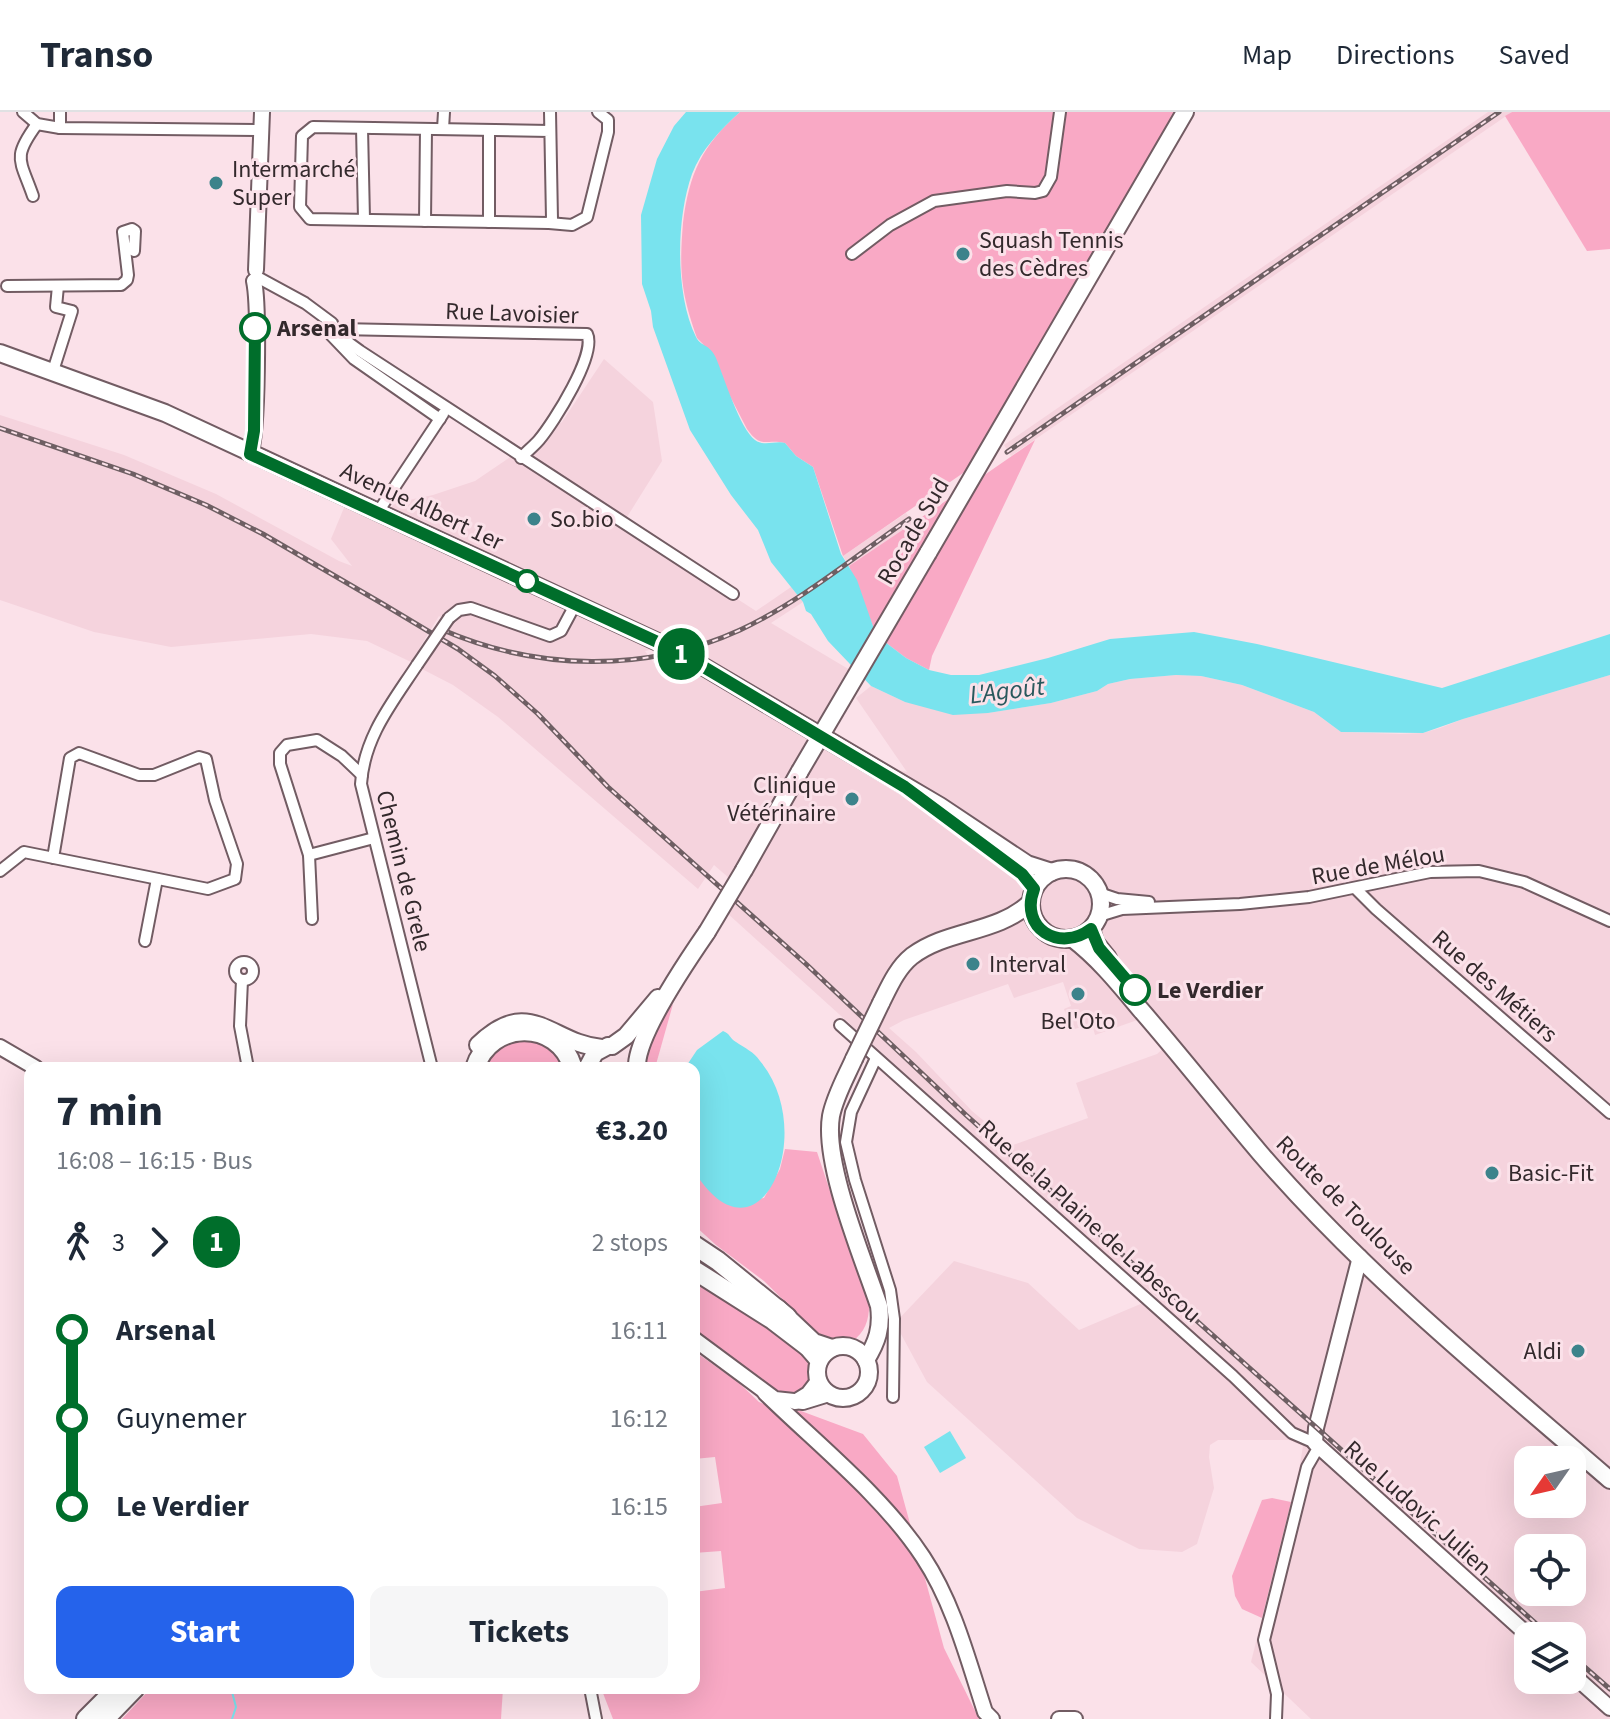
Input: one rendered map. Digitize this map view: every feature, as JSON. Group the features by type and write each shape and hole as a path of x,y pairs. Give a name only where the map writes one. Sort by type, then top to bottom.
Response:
{"highway":[{"path":"478,1062 487,1045 496,1038 520,1030 546,1034 565,1051 570,1062"},
{"path":"700,1249 787,1317"},
{"path":"700,1274 773,1320 813,1354"},
{"path":"86,1719 111,1694"},
{"path":"105,1719 129,1694"}],"main road":[{"path":"250,454 254,431 259,198 255,112"},
{"path":"258,130 262,112"},
{"name":"Rocade Sud","path":"638,1062 641,1042 680,973 744,870 1185,112"},
{"name":"Avenue Albert 1er","path":"0,353 155,409 677,651 905,787"},
{"path":"905,787 940,806 1027,864 1052,872 1068,869 1082,873 1095,885 1099,893 1095,923 1099,948 1275,1157 1318,1204 1479,1357 1610,1469"},
{"path":"905,787 1022,874 1032,896 1034,920 1039,927 1053,937 1073,939 1095,923"},
{"path":"861,1355 875,1345 881,1324 879,1306 834,1169 831,1117 854,1059 893,978 910,957 936,942 990,927 1018,914 1052,872"},
{"path":"990,927 1039,927"},
{"name":"Route de Toulouse","path":"1073,939 1120,984 1260,1153 1360,1257 1474,1363 1610,1480"},
{"name":"Rocade Sud","path":"590,1062 595,1053 626,1036 680,973"},
{"path":"470,1062 478,1045 490,1033 516,1023 541,1025 584,1045 625,1049 635,1062"},
{"path":"0,1047 26,1062"},
{"path":"700,1239 750,1280 814,1342 832,1348"},
{"path":"700,1256 746,1288 782,1320 813,1354 823,1388 845,1398 860,1392 868,1380 861,1355 842,1346 813,1354"},
{"path":"1316,1446 1316,1428 1360,1257"},
{"path":"1350,1291 1373,1269"},
{"path":"700,1343 765,1393 887,1511 924,1558 951,1609 985,1712 992,1719"},
{"path":"765,1393 775,1399 795,1402 823,1388"},
{"name":"Rue Ludovic Julien","path":"1316,1446 1514,1623"},
{"path":"1586,1687 1610,1708"},
{"path":"1059,1719 1075,1719"}],"street":[{"path":"23,112 37,124 60,128 258,130"},
{"path":"60,112 60,128"},
{"path":"443,129 444,112"},
{"path":"549,223 552,219 550,112"},
{"path":"550,131 313,127 302,136 300,207 310,219 572,225 587,217 608,132 608,120 598,112"},
{"path":"852,254 890,225 934,201 1039,188 1051,177 1060,112"},
{"path":"33,196 21,163 20,149 37,124"},
{"path":"362,128 364,219"},
{"path":"425,221 426,129"},
{"path":"489,130 489,222"},
{"path":"7,286 125,283 128,275 123,232 132,229 136,241 134,251"},
{"path":"256,276 305,303 349,343 443,414 521,458 733,594"},
{"path":"53,371 72,311 56,307 58,286"},
{"path":"257,297 276,288"},
{"name":"Rue Lavoisier","path":"334,329 587,334 589,350 580,370 547,429 521,458"},
{"path":"378,512 443,414"},
{"name":"Chemin de Grele","path":"430,1062 363,796 362,775 370,740 449,618 459,610 471,608 550,636 561,631 576,603"},
{"path":"312,919 309,855 280,764 280,753 283,748 317,740 342,756 362,775"},
{"path":"0,871 24,852 53,858 157,879 208,889 235,879 237,864 215,800 206,759 199,757 154,775 139,775 79,753 70,758 53,858"},
{"path":"309,855 374,838"},
{"name":"Rue de Mélou","path":"1095,923 1118,909 1240,904 1309,897 1430,872 1479,871 1524,882 1610,921"},
{"path":"145,941 157,879"},
{"name":"Rue des Métiers","path":"1355,888 1610,1113"},
{"name":"Rue de Mélou","path":"1099,893 1117,899 1190,906"},
{"path":"242,980 240,1026 247,1062"},
{"name":"Rue de la Plaine de Labescou","path":"840,1025 1233,1376 1292,1433 1316,1446"},
{"path":"876,1058 851,1112 846,1142 890,1290 895,1348 893,1397"},
{"path":"1276,1719 1277,1694 1264,1640 1307,1467 1316,1446"},
{"path":"591,1694 596,1719"}],"shaded area":[{"path":"740,112 1176,112 966,471 843,556 813,467 796,456 785,443 760,441 747,429 697,338 688,308 682,282 681,255 689,190 707,149"},
{"path":"1488,112 1512,112 1011,456 1004,445"},
{"path":"1512,112 1610,112 1610,249 1587,251 1505,116"},
{"path":"604,359 653,402 662,461 622,525 756,611 791,587 803,602 771,623 850,670 729,878 714,865 698,889 498,717 453,685 422,669 451,624 439,616 411,662 367,641 311,634 171,647 94,632 0,600 0,415 124,455 216,494 352,566 331,539 346,503 384,521 394,503 433,495 475,481 562,422","holes":["680,643 696,653 654,663 645,651"]},
{"path":"1035,440 932,656 929,670 906,658 885,642 983,476"},
{"path":"950,498 874,629 849,566"},
{"path":"906,513 913,523 849,566 843,556"},
{"path":"1176,675 1201,676 1242,685 1314,712 1341,732 1400,734 1423,733 1610,675 1610,1719 1311,1719 1251,1662 1303,1446 1289,1440 1218,1440 1210,1445 1214,1488 1197,1544 1182,1552 1139,1549 1077,1518 927,1382 895,1323 954,1261 1028,1283 1079,1330 1157,1297 1118,1266 727,913 832,733 907,772 856,698 871,686 905,702 988,713 1051,703 1097,691 1108,684","holes":["1063,982 1071,1006 1064,1009 1071,1030 1092,1024 1095,1035 1143,1018 1166,1046 1157,1054 1076,1083 1088,1118 1013,1145 972,1111 889,1028 1008,984 1014,998"]},
{"path":"673,1004 657,1062 644,1062 648,1041"},
{"path":"512,1039 544,1040 562,1062 485,1062 487,1057"},
{"path":"785,1149 817,1152 830,1191 840,1199 859,1253 869,1295 869,1314 863,1330 852,1341 823,1339 764,1281 700,1230 700,1178 716,1196 728,1203 764,1198 780,1169"},
{"path":"700,1283 781,1332 812,1362 810,1378 801,1391 782,1395 764,1386 732,1357 700,1337"},
{"path":"700,1355 738,1382 759,1402 779,1410 801,1411 863,1434 897,1476 944,1648 979,1719 613,1719 603,1694 700,1694 700,1591 725,1588 721,1551 700,1553 700,1506 722,1503 715,1457 700,1458"},
{"path":"1272,1498 1291,1502 1262,1618 1242,1609 1235,1596 1232,1576 1262,1500"},
{"path":"145,1694 503,1694 501,1719 122,1719"}],"water":[{"name":"L'Agoût","path":"686,112 740,112 706,148 692,174 687,192 680,256 689,320 700,343 714,353 749,434 762,443 785,443 796,456 813,467 841,554 857,580 874,629 906,658 929,670 951,675 979,675 1110,639 1194,632 1442,688 1610,634 1610,675 1423,733 1341,732 1314,712 1242,685 1201,676 1130,679 1051,703 953,715 905,702 871,686 828,641 803,602 771,562 758,530 731,495 690,430 653,327 642,284 641,215 657,159 674,126"},
{"path":"723,1031 727,1033 760,1061 777,1090 784,1123 783,1154 774,1182 759,1201 740,1208 718,1199 700,1178 700,1062 689,1062 697,1050"},
{"path":"950,1431 966,1458 940,1473 924,1447"}],"waterway":[{"path":"232,1719 236,1707 233,1694"}],"railway":[{"path":"1007,452 1499,112"},
{"path":"0,428 133,474 206,505 263,534 383,604 458,649 495,676 538,714 608,787 806,964 966,1115 1534,1622"},
{"path":"443,630 479,644 554,659 592,662 667,654 704,644 762,619 805,593 909,519"},
{"path":"1586,1668 1610,1689"}],"bus line":[{"name":"1","path":"255,328 254,431 250,454 677,651 765,701 905,787 1022,874 1034,889 1031,912 1039,927 1053,937 1067,940 1091,929 1099,948 1135,990"}],"place":[{"name":"Intermarché Super","path":"216,183"},
{"name":"Squash Tennis des Cèdres","path":"963,254"},
{"name":"Arsenal","path":"255,328"},
{"name":"So.bio","path":"534,519"},
{"name":"Clinique Vétérinaire","path":"852,799"},
{"name":"Interval","path":"973,964"},
{"name":"Le Verdier","path":"1135,990"},
{"name":"Bel'Oto","path":"1078,994"},
{"name":"Basic-Fit","path":"1492,1173"},
{"name":"Aldi","path":"1578,1351"}]}
